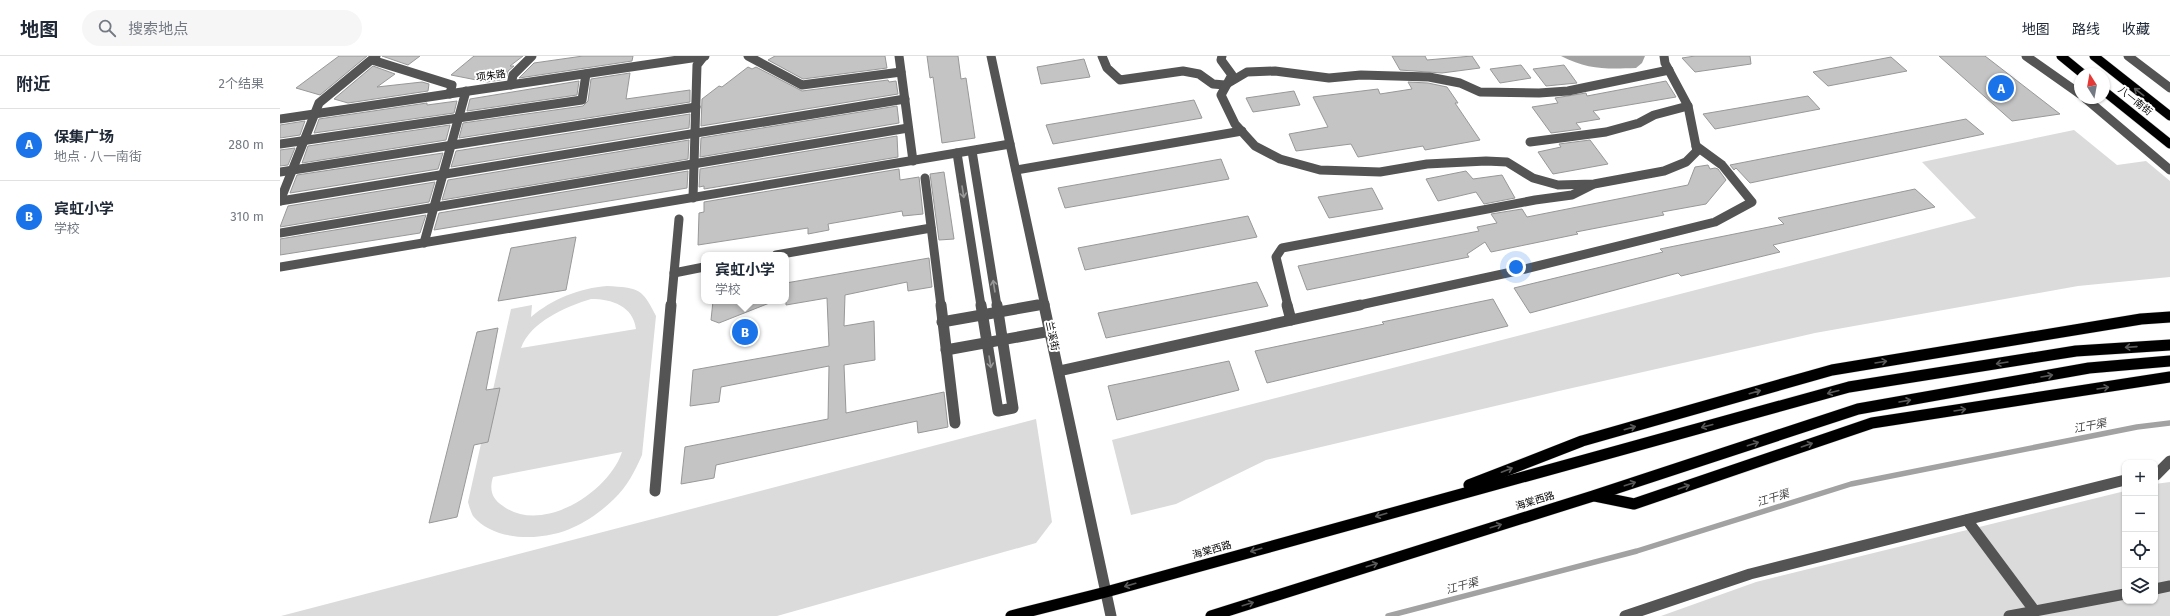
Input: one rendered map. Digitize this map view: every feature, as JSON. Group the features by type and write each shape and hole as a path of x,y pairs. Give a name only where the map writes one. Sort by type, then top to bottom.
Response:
{"main road":[{"path":"2061,56 2076,68"},
{"name":"八一南街","path":"2094,56 2170,116"},
{"name":"八一南街","path":"2110,96 2170,144"},
{"path":"1418,505 1582,441 1832,370 2141,319 2170,317"},
{"path":"1418,505 1849,388 2076,351 2170,344"},
{"name":"海棠西路","path":"1211,616 1593,496 1858,409 2089,368 2170,361"},
{"path":"1593,496 1634,504 1872,423 2170,378"},
{"name":"海棠西路","path":"1011,616 1106,592 1418,505"}],"street":[{"path":"511,84 513,76 532,56"},
{"path":"692,198 697,65 704,56"},
{"name":"项朱路","path":"280,118 586,74 669,58 704,56"},
{"path":"748,56 802,85 901,72"},
{"path":"899,56 913,161"},
{"name":"兰溪街","path":"991,56 1111,616"},
{"path":"1102,56 1107,68 1120,80 1184,71 1199,74 1213,84 1225,84 1247,72 1275,71 1329,78 1361,75 1429,77 1460,83 1480,92 1539,93 1568,91 1669,70"},
{"path":"1222,56 1221,60 1228,67 1232,75 1225,84 1221,95 1236,124 1255,146 1280,159 1320,170 1380,172 1427,164 1486,161 1507,162 1533,178 1558,185 1594,184 1664,171 1686,162 1697,151 1688,106 1669,70 1664,56"},
{"path":"2026,56 2074,90"},
{"path":"2128,56 2170,88"},
{"path":"450,94 452,85 374,58 319,103 313,114 280,201 905,99"},
{"path":"280,144 582,100 586,74"},
{"path":"424,243 466,91"},
{"path":"2092,104 2170,170"},
{"path":"1530,142 1606,132 1639,123 1654,115 1688,106"},
{"path":"280,172 696,107"},
{"path":"280,233 908,128"},
{"path":"1016,170 1242,131"},
{"path":"280,267 1010,144"},
{"path":"1059,371 1521,270 1715,222 1752,202 1722,165 1696,146"},
{"path":"956,153 998,411 1013,408 972,151"},
{"path":"925,178 955,423"},
{"path":"1291,320 1276,257 1282,248 1535,200 1572,195 1594,184"},
{"path":"655,491 679,219"},
{"path":"789,253 931,228"},
{"path":"674,273 701,268"},
{"path":"942,322 1045,304"},
{"path":"946,350 1051,331"},
{"path":"2158,473 2170,461"},
{"path":"2158,475 2170,473"},
{"path":"1625,616 1750,574 2122,481"},
{"path":"1967,520 2034,610"},
{"path":"2158,588 2170,586"},
{"path":"2008,616 2122,595"}],"shaded area":[{"path":"1561,56 1645,56 1642,63 1636,68 1616,69 1598,68 1580,64"},
{"path":"2074,130 2117,165 2146,161 2170,181 2170,277 2078,286 1815,333 1559,391 1266,460 1176,504 1131,515 1112,440 1976,218 1922,162"},
{"path":"597,287 618,287 638,291 647,300 656,316 642,455 630,478 619,494 600,511 579,525 563,532 536,537 507,535 494,531 483,525 473,516 468,502 511,309 532,305 531,317 557,300 577,292","holes":["591,299 606,300 620,305 631,315 636,329 521,348 532,330 550,316","622,452 615,467 589,494 572,505 554,512 536,515 519,514 503,506 492,494 491,486 493,477"]},
{"path":"1036,419 1052,522 1036,543 777,616 281,616"},
{"path":"2170,482 2170,616 1661,616 1756,582 2122,492 2122,604 2158,604 2158,484"}],"building":[{"path":"339,56 367,56 320,95 296,88"},
{"path":"382,56 420,56 408,65"},
{"path":"474,56 523,56 510,66 514,66 508,71 506,79 487,82 451,75"},
{"path":"583,56 633,56 632,61 519,78 534,63"},
{"path":"775,56 885,56 887,68 803,79 768,60"},
{"path":"927,56 958,56 961,79 966,78 975,138 942,143 933,77 930,78"},
{"path":"1392,56 1425,56 1427,60 1472,56 1480,68 1442,73 1400,70"},
{"path":"1695,56 1750,56 1751,64 1695,72 1682,58"},
{"path":"1939,56 1985,56 2060,114 2012,121"},
{"path":"1891,57 1907,71 1828,86 1813,72"},
{"path":"1084,59 1090,77 1041,84 1037,67"},
{"path":"1521,65 1531,78 1500,83 1490,69"},
{"path":"1564,65 1577,83 1546,86 1533,69"},
{"path":"373,66 395,74 377,87 422,82 429,84 428,91 348,103 334,99"},
{"path":"748,67 752,69 756,67 802,91 888,80 889,82 896,81 898,94 701,126 702,99 719,86 722,87"},
{"path":"630,73 626,99 690,90 690,102 459,138 463,123 583,106 588,101 591,79"},
{"path":"579,81 577,95 467,111 470,99"},
{"path":"1666,81 1676,97 1593,111 1600,119 1576,123 1581,129 1551,133 1532,107 1558,103 1555,98 1586,93 1587,96"},
{"path":"1408,82 1428,83 1447,87 1458,103 1455,103 1480,140 1425,150 1423,146 1358,157 1351,144 1296,151 1289,134 1328,127 1313,97 1378,89 1380,94 1412,89"},
{"path":"1294,91 1300,105 1253,112 1246,98"},
{"path":"1808,96 1820,109 1715,129 1703,114"},
{"path":"1194,100 1202,118 1053,144 1046,125"},
{"path":"457,101 454,113 314,133 319,119 427,103 427,105"},
{"path":"897,106 899,123 700,157 701,138"},
{"path":"690,114 689,128 451,167 456,151"},
{"path":"1966,119 1984,134 1750,183 1736,168 1734,170 1730,165"},
{"path":"305,121 300,135 280,138 280,125"},
{"path":"450,125 446,140 302,163 308,146"},
{"path":"897,136 898,157 704,189 704,186 699,187 700,169"},
{"path":"689,140 688,159 442,200 448,180"},
{"path":"1590,140 1608,164 1553,174 1538,152 1561,147 1559,144"},
{"path":"295,148 288,165 280,166 280,150"},
{"path":"443,153 438,169 290,193 297,175"},
{"path":"1221,159 1229,179 1065,208 1058,188"},
{"path":"1708,165 1710,169 1718,169 1726,180 1706,204 1662,212 1664,215 1576,232 1578,234 1491,252 1485,242 1467,254 1469,257 1307,290 1298,266 1479,231 1477,227 1497,223 1491,214 1522,209 1527,217 1688,185 1695,167"},
{"path":"899,169 900,180 919,177 923,214 903,216 902,211 828,224 829,230 808,234 808,228 698,245 699,213 704,212 704,202"},
{"path":"688,171 687,188 434,230 439,213"},
{"path":"1466,171 1473,179 1502,175 1515,198 1484,204 1476,192 1438,201 1426,179"},
{"path":"944,172 954,239 939,240 930,174"},
{"path":"435,182 429,202 280,227 288,206"},
{"path":"1372,188 1383,209 1329,218 1318,197"},
{"path":"1915,189 1935,207 1773,245 1780,252 1681,276 1678,273 1530,313 1514,288 1663,252 1660,249 1784,224 1778,218"},
{"path":"426,215 420,233 280,255 280,239"},
{"path":"1248,216 1257,237 1085,270 1078,248"},
{"path":"576,237 566,290 498,301 511,248"},
{"path":"929,258 932,287 908,291 907,282 845,295 844,326 874,321 875,360 844,365 846,413 944,392 948,427 918,433 917,421 716,465 714,478 681,484 685,447 828,419 829,366 721,387 719,402 690,406 693,370 829,346 827,298 786,305 789,304 789,282"},
{"path":"1257,282 1268,306 1106,338 1098,313"},
{"path":"1493,299 1508,326 1267,383 1255,351 1384,324 1382,322"},
{"path":"713,304 767,304 719,323 711,320"},
{"path":"498,328 486,390 500,388 488,442 474,445 457,517 429,523 477,332"},
{"path":"1229,361 1239,390 1117,420 1108,386"}],"waterway":[{"name":"江干渠","path":"1388,616 1637,551 1851,484 2137,427 2170,423"}],"place":[{"name":"保集广场","path":"2001,88"},
{"name":"宾虹小学","path":"745,332"}]}
